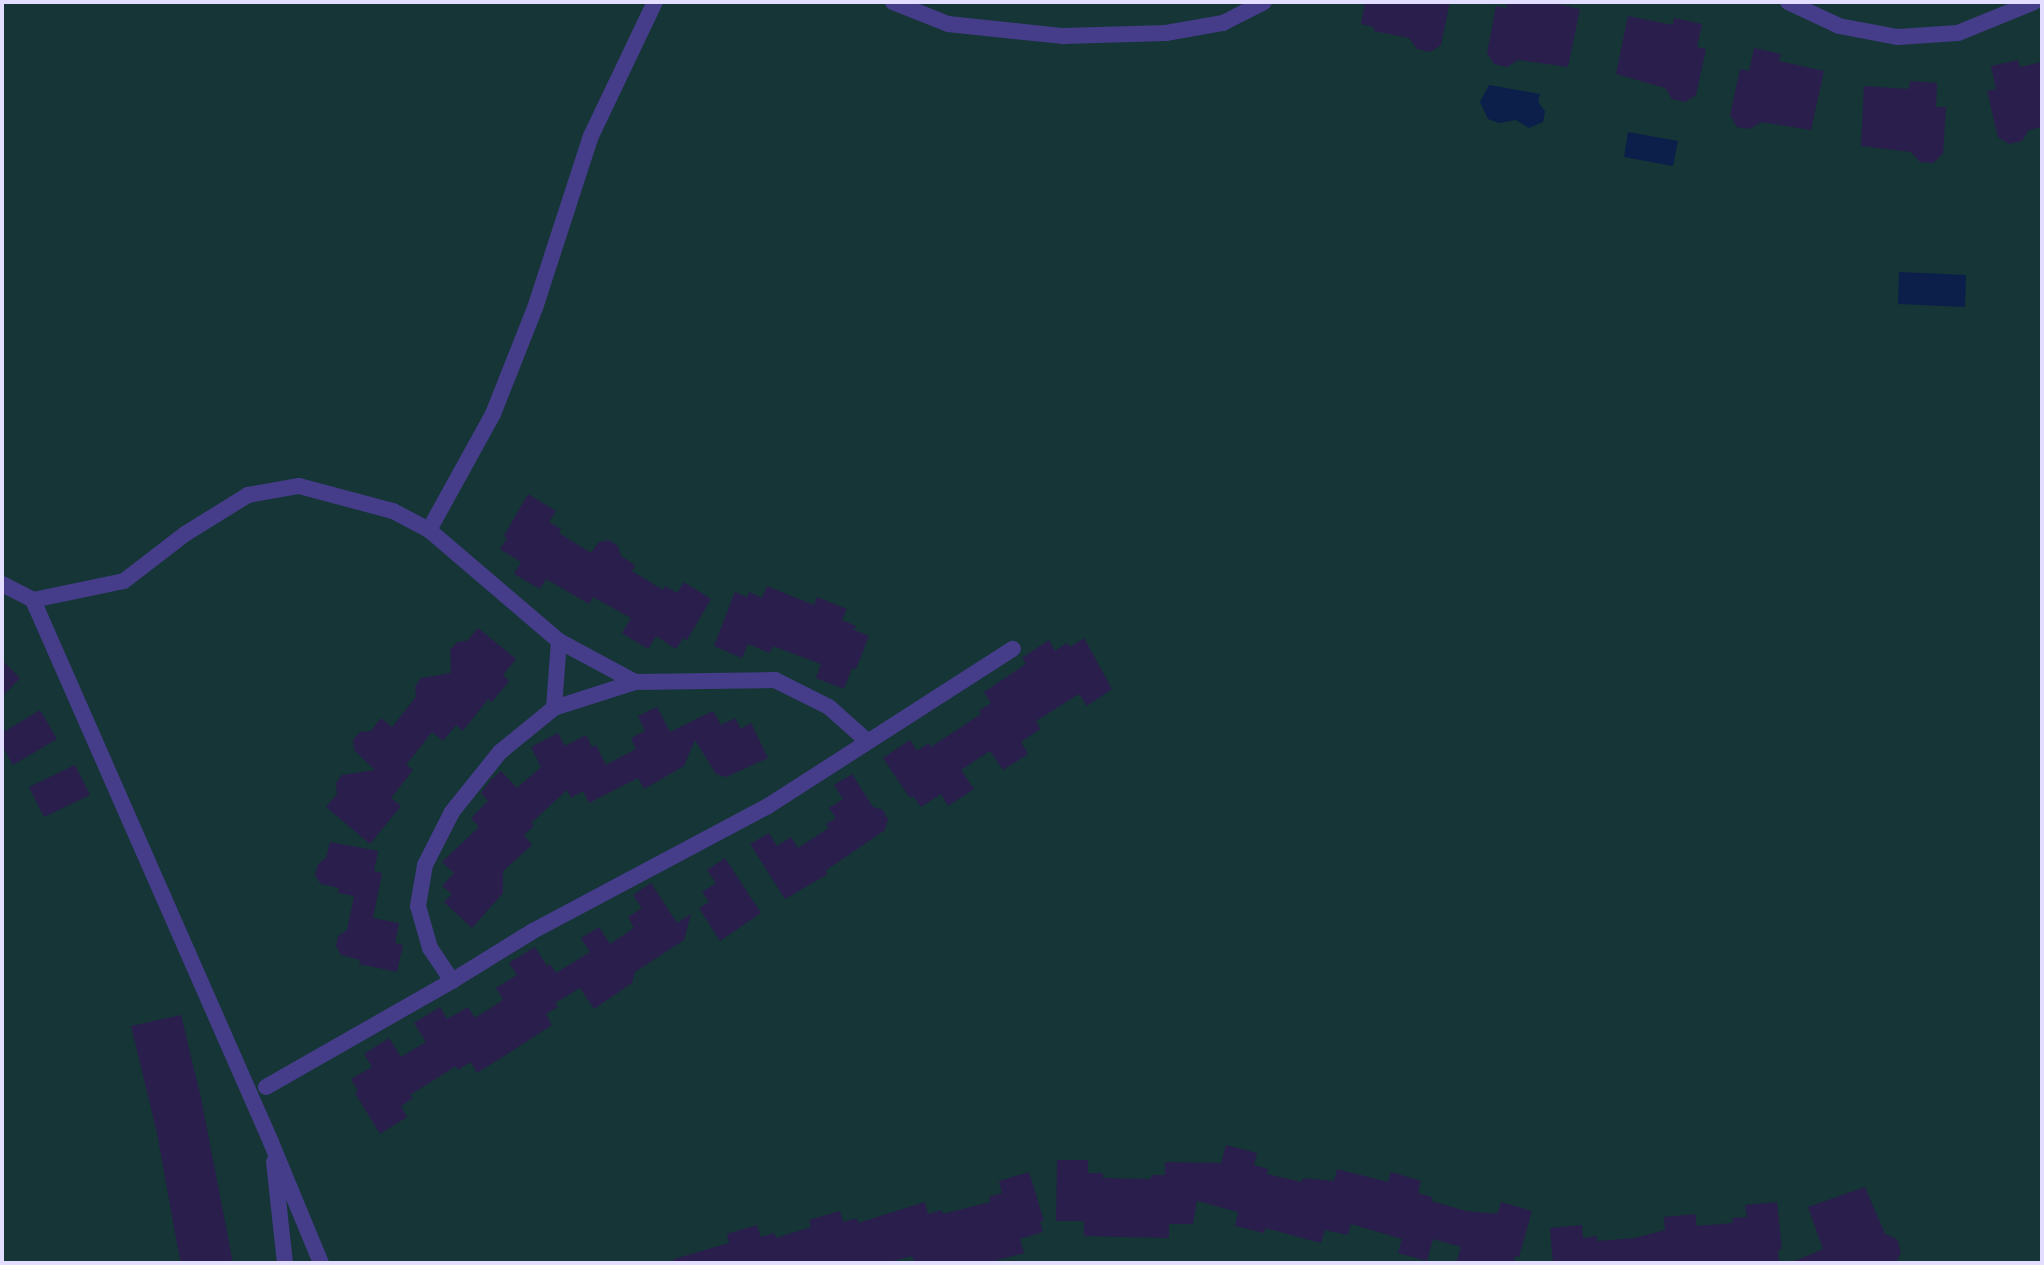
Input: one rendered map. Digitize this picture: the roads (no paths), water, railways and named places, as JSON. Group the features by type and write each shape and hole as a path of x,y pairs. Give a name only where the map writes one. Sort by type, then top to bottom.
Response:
{"street":[{"path":"429,530 493,414 535,308 591,136 655,2"},
{"path":"893,2 948,24 1063,36 1178,31 1223,23 1264,2"},
{"path":"1788,2 1839,26 1898,37 1958,33 2034,2"},
{"path":"33,600 124,581 185,534 248,495 299,486 393,512 429,530 559,641 635,682"},
{"path":"2,584 33,600 271,1142 321,1263"},
{"path":"554,708 559,641"},
{"path":"266,1087 452,981 533,931 768,806 867,740 1013,649"},
{"path":"452,981 430,948 418,905 425,865 452,812 500,752 554,708 635,682 775,680 829,707 867,740"},
{"path":"271,1142 285,1263"}],"water":[{"path":"1489,85 1540,94 1538,102 1545,111 1543,122 1529,128 1516,120 1499,123 1488,119 1480,102"},
{"path":"1628,132 1678,141 1673,166 1624,157"},
{"path":"1899,272 1966,275 1965,307 1898,304"}]}
